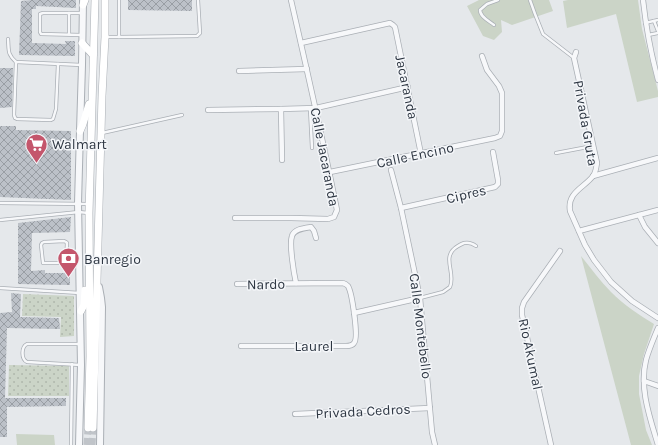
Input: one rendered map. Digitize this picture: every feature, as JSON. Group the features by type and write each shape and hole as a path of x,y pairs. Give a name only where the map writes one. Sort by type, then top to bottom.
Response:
{"main road":[{"path":"95,0 89,204 91,428 98,284 105,0"},
{"path":"82,43 93,55"},
{"path":"80,131 89,103 92,99"},
{"path":"81,311 84,305 86,281 89,272"}],"street":[{"name":"Calle Jacaranda","path":"235,218 328,219 334,216 337,210 316,108 291,0"},
{"path":"643,0 645,23 658,80"},
{"path":"79,445 81,311 78,203 83,2"},
{"name":"Jacaranda","path":"301,43 393,24 395,27 408,87 421,154"},
{"path":"574,58 576,52"},
{"name":"Calle Encino","path":"330,172 421,154 500,136 503,125 502,93 499,86 487,70 482,56"},
{"name":"Privada Gruta","path":"574,58 597,164 593,176 575,193 570,200 570,211 585,245 594,260 611,282 632,301 658,318"},
{"path":"239,71 307,69"},
{"path":"208,110 316,108 408,87"},
{"path":"282,109 282,160"},
{"name":"Cipres","path":"401,208 495,187 498,184 498,180 493,152"},
{"path":"593,176 658,158"},
{"name":"Calle Montebello","path":"391,170 401,208 420,298 432,432 435,445"},
{"path":"579,231 658,210"},
{"path":"639,215 645,227 658,243"},
{"name":"Nardo","path":"296,283 292,251 292,235 296,231 303,228 311,227 316,238"},
{"name":"Rio Akumal","path":"551,445 522,315 522,308 524,302 560,251"},
{"name":"Nardo","path":"237,284 342,283 347,285 349,289 354,313"},
{"path":"98,284 102,307 100,445"},
{"path":"354,313 420,298"},
{"name":"Laurel","path":"241,346 352,345 356,341 357,336 354,313"},
{"path":"658,328 646,360 644,371 644,392 658,445"},
{"path":"644,381 658,386"},
{"name":"Privada Cedros","path":"295,414 430,408"}],"lane":[{"path":"119,0 119,37"},
{"path":"105,37 197,36 200,33 198,0"},
{"path":"494,25 482,16 480,10 487,4 498,0"},
{"path":"530,0 543,34 574,58"},
{"path":"82,35 42,34 40,32 40,16 41,13 83,13"},
{"path":"69,13 69,35"},
{"path":"645,23 658,20"},
{"path":"648,35 658,32 654,21"},
{"path":"8,39 11,57 16,62 82,65"},
{"path":"16,62 14,117 17,119 51,120 54,118 56,109 58,64"},
{"path":"310,108 312,148"},
{"path":"101,133 182,115"},
{"path":"556,153 593,146"},
{"path":"0,203 89,204"},
{"path":"0,220 78,212 89,213"},
{"path":"66,241 67,251 66,264 42,262 41,245 43,242 66,241"},
{"path":"420,298 443,292 450,287 452,279 449,259 453,250 461,244 466,243 474,244 476,246"},
{"path":"67,251 79,251"},
{"path":"0,288 80,293"},
{"path":"81,344 27,344 23,347 23,358 27,362 81,365"},
{"path":"71,445 72,364"}],"shaded area":[{"path":"479,0 549,0 553,11 512,25 501,20 502,32 494,40 483,36 467,6"},
{"path":"638,0 642,29 658,91 658,97 637,102 616,14 567,28 563,1"},
{"path":"581,256 616,297 632,310 654,324 644,354 639,376 639,394 646,430 652,445 631,445"},
{"path":"23,294 74,296 74,336 60,337 61,317 22,316"},
{"path":"9,365 69,366 69,396 8,396"},
{"path":"16,434 54,435 55,445 17,445"}],"building":[{"path":"76,0 76,8 36,6 36,9 32,9 32,43 66,44 65,41 75,41 75,56 19,55 21,1"},
{"path":"128,0 192,0 192,11 128,10"},
{"path":"0,68 13,68 12,107 0,108"},
{"name":"Walmart","path":"0,126 16,126 16,130 71,131 71,200 0,197"},
{"path":"71,217 70,232 32,233 31,271 45,270 45,273 70,273 70,285 18,284 18,223"},
{"path":"11,293 21,294 20,317 59,318 60,329 7,328 5,398 66,398 66,406 7,407 7,437 0,437 0,313 12,312"}],"tunnel":[{"path":"87,445 88,428"},
{"path":"92,445 93,428"}],"place":[{"name":"Walmart","path":"36,164"},
{"name":"Banregio","path":"68,278"}]}
